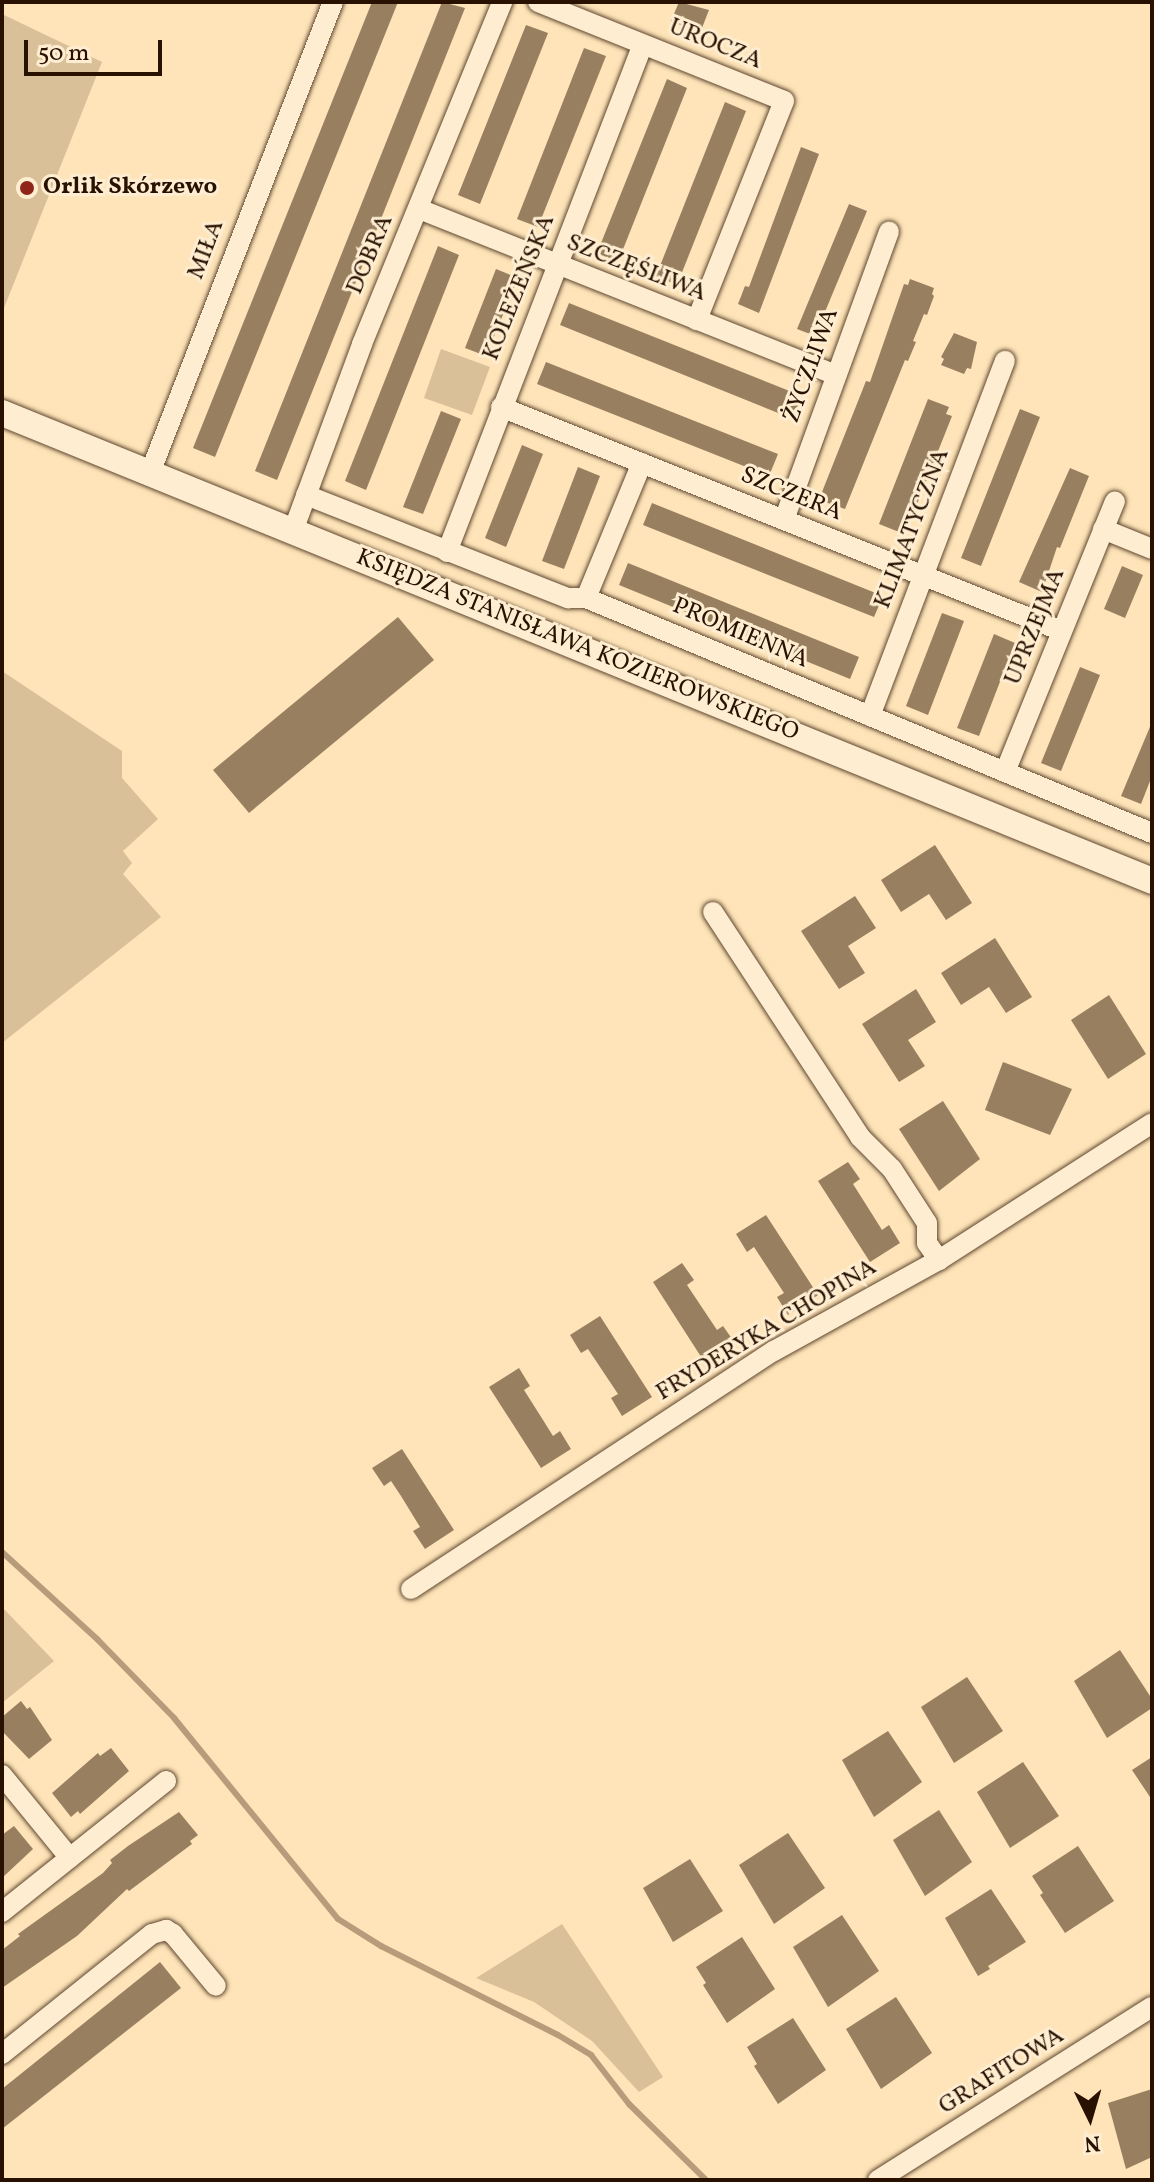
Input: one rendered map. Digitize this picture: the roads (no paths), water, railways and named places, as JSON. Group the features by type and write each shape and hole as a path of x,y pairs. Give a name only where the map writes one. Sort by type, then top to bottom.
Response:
{"street":[{"name":"MIŁA","path":"150,473 333,2"},
{"name":"DOBRA","path":"293,531 362,344 502,2"},
{"name":"UROCZA","path":"538,2 784,101 697,320"},
{"name":"KOLEŻEŃSKA","path":"447,552 643,44"},
{"name":"SZCZĘŚLIWA","path":"419,209 836,375"},
{"name":"ŻYCZLIWA","path":"784,520 889,231"},
{"name":"KLIMATYCZNA","path":"870,716 1005,361"},
{"name":"SZCZERA","path":"501,407 1062,631"},
{"name":"KSIĘDZA STANISŁAWA KOZIEROWSKIEGO","path":"2,413 1152,881"},
{"path":"586,598 642,463"},
{"name":"PROMIENNA","path":"306,495 568,598 586,598 1152,833"},
{"name":"UPRZEJMA","path":"1005,772 1115,501"},
{"path":"1103,529 1152,549"},
{"path":"713,912 860,1137 892,1169 927,1223 927,1243 939,1260"},
{"name":"FRYDERYKA CHOPINA","path":"411,1589 774,1351 939,1260 1152,1123"},
{"path":"2,1775 70,1858"},
{"path":"2,1912 166,1781"},
{"path":"2,2054 152,1934 166,1930 173,1934 216,1986"},
{"name":"GRAFITOWA","path":"878,2180 1152,2007"}],"waterway":[{"path":"2,1552 98,1640 174,1718 338,1919 381,1946 558,2035 591,2055 629,2104 706,2180"}],"place":[{"name":"Orlik Skórzewo","path":"27,188"}]}
